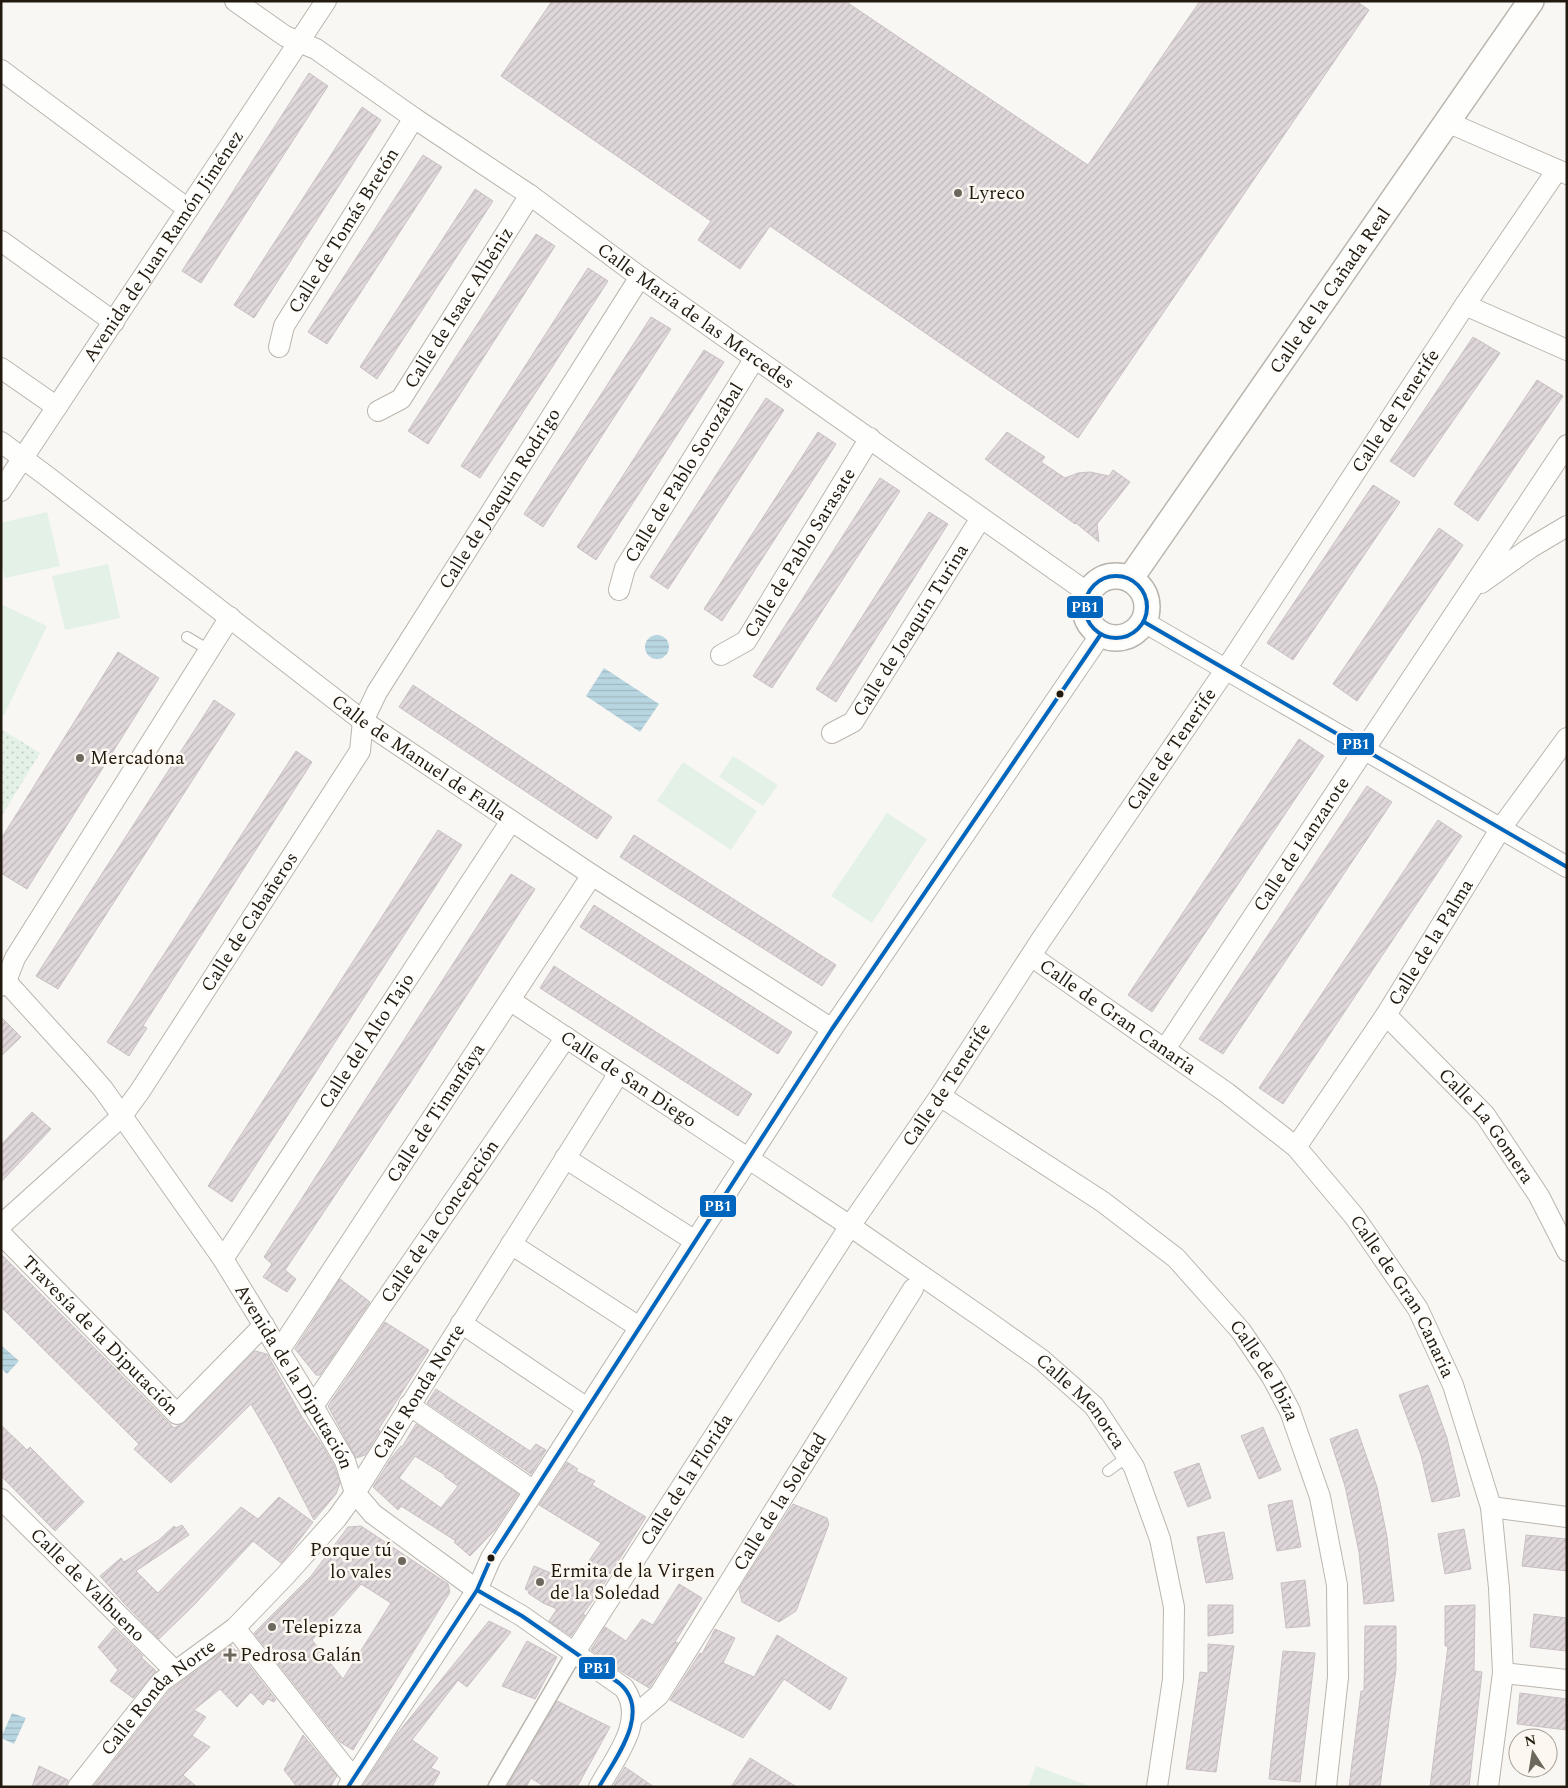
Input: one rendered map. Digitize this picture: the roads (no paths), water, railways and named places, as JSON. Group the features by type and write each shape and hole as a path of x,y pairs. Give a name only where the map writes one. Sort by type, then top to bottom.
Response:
{"street":[{"name":"Calle María de las Mercedes","path":"235,1 285,36 316,49 414,118 530,195 640,277 1088,593"},
{"name":"Avenida de Juan Ramón Jiménez","path":"1,491 326,1"},
{"name":"Calle de la Cañada Real","path":"1130,579 1531,1"},
{"path":"1,70 188,209"},
{"name":"Calle de Tomás Bretón","path":"279,346 284,326 414,118"},
{"path":"1447,122 1562,172"},
{"name":"Calle de Tenerife","path":"850,1226 940,1096 1031,956 1226,669 1465,305 1562,172"},
{"name":"Calle de Isaac Albéniz","path":"378,411 402,399 530,195"},
{"path":"1,241 114,322"},
{"name":"Calle de Joaquín Rodrigo","path":"363,721 377,692 640,277"},
{"path":"1465,305 1567,350"},
{"name":"Calle de Pablo Sorozábal","path":"619,590 625,568 755,358"},
{"path":"1,368 57,408"},
{"name":"Calle de Pablo Sarasate","path":"720,655 746,641 870,438"},
{"name":"Calle de Manuel de Falla","path":"1,442 363,721 592,875 832,1029"},
{"name":"Calle de Lanzarote","path":"1166,1049 1567,445"},
{"name":"Calle de Joaquín Turina","path":"832,733 853,722 981,518"},
{"name":"Calle de Lanzarote","path":"1471,590 1530,548 1567,526"},
{"path":"1118,576 1130,579 1142,590 1147,606 1144,622 1136,631 1125,637 1112,638 1100,634 1089,623 1085,608 1088,593 1106,577 1118,576"},
{"path":"3,981 15,958 230,617"},
{"path":"1144,622 1567,866"},
{"path":"235,1628 350,1782 477,1590 488,1564 534,1491 832,1029 1100,634"},
{"name":"Calle de Cabañeros","path":"1,1225 121,1117 140,1091 360,751 363,721"},
{"name":"Calle de la Palma","path":"1296,1147 1386,1015 1501,828 1567,738"},
{"name":"Calle del Alto Tajo","path":"223,1259 511,821"},
{"name":"Calle de Timanfaya","path":"279,1351 511,1001 592,875"},
{"name":"Calle de Gran Canaria","path":"1031,956 1166,1049 1227,1093 1296,1147 1354,1216 1418,1308 1453,1385 1491,1507 1499,1588 1503,1673 1488,1787"},
{"name":"Avenida de la Diputación","path":"3,981 82,1064 103,1090 223,1259 345,1461 355,1493 373,1514 477,1590 522,1616 624,1688 630,1695 633,1717"},
{"name":"Calle de San Diego","path":"511,1001 748,1158"},
{"name":"Calle La Gomera","path":"1386,1015 1484,1115 1539,1196 1567,1250"},
{"name":"Calle de la Concepción","path":"313,1406 566,1037"},
{"name":"Calle Ronda Norte","path":"78,1787 161,1682 235,1628 292,1569 337,1518 355,1493 619,1073"},
{"name":"Calle de Ibiza","path":"940,1096 1103,1202 1176,1258 1241,1331 1272,1377 1290,1412 1320,1497 1337,1584 1338,1676 1326,1787"},
{"path":"565,1158 695,1241"},
{"name":"Calle Menorca","path":"748,1158 913,1269 922,1286 1042,1360 1094,1406 1134,1467 1160,1539 1174,1607 1173,1679 1157,1787"},
{"name":"Calle de la Florida","path":"496,1787 575,1652 850,1226"},
{"name":"Travesía de la Diputación","path":"1,1234 177,1414 264,1325"},
{"path":"512,1244 639,1327"},
{"name":"Calle de la Soledad","path":"633,1717 659,1695 922,1286"},
{"path":"461,1323 587,1408"},
{"path":"409,1405 534,1491"},
{"name":"Calle de Valbueno","path":"1,1499 175,1671"},
{"path":"1491,1507 1567,1516"},
{"path":"1503,1673 1567,1680"},
{"path":"598,1787 625,1741 633,1717"}],"lane":[{"path":"186,637 209,650"},
{"path":"1108,1471 1127,1457"}],"water":[{"path":"657,635 662,636 668,642 668,652 662,658 657,659 652,658 646,652 645,647 646,642 652,636"},
{"path":"604,668 659,704 640,732 586,696"},
{"path":"1,1345 19,1361 7,1374 1,1368"},
{"path":"12,1713 26,1718 14,1744 1,1738"}],"place":[{"name":"Lyreco","path":"958,193"},
{"name":"Mercadona","path":"80,758"},
{"name":"Porque tú lo vales","path":"402,1561"},
{"name":"Ermita de la Virgen de la Soledad","path":"540,1582"},
{"name":"Telepizza","path":"272,1627"},
{"name":"Pedrosa Galán","path":"230,1655"}]}
